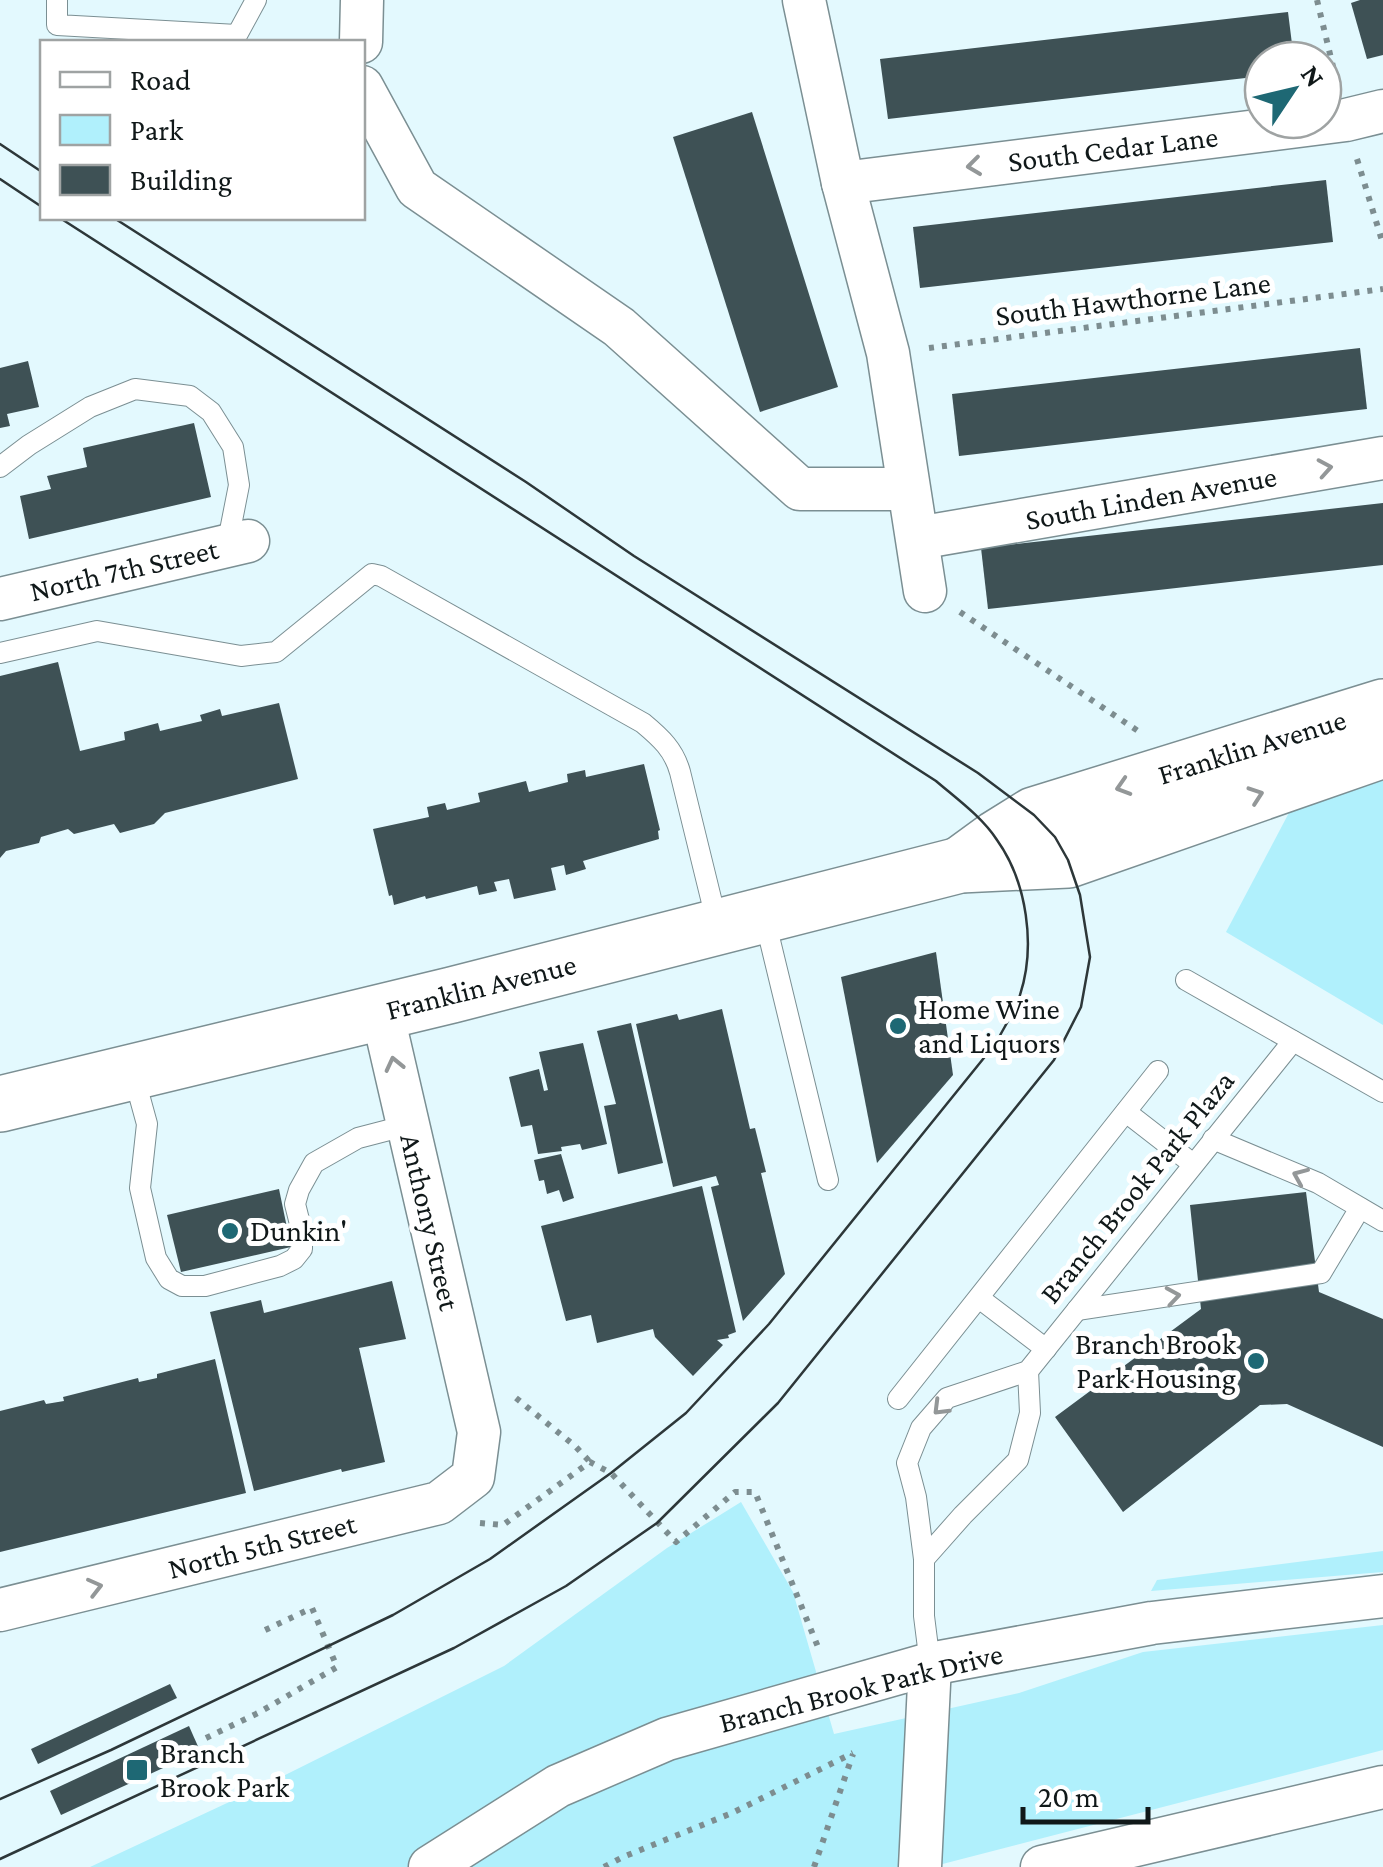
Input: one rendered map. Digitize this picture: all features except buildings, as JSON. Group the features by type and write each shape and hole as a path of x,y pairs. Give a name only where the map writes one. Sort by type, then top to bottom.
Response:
{"main road":[{"name":"Franklin Avenue","path":"960,865 1034,815 1383,707"},
{"name":"Franklin Avenue","path":"0,1104 382,1012 960,865 1068,860 1383,750"}],"street":[{"path":"361,40 362,0"},
{"path":"804,0 843,183 888,353 925,591"},
{"path":"365,93 417,188 618,328 800,488 908,489"},
{"name":"South Cedar Lane","path":"843,183 1346,120 1383,111"},
{"name":"South Linden Avenue","path":"918,538 1383,458"},
{"name":"North 7th Street","path":"0,597 238,544"},
{"name":"Anthony Street","path":"382,1012 480,1432"},
{"name":"North 5th Street","path":"0,1610 439,1503 473,1477 480,1432"},
{"name":"Branch Brook Park Drive","path":"430,1867 558,1786 668,1739 930,1664 1152,1623 1383,1596"},
{"path":"920,1867 930,1664"},
{"path":"1042,1867 1383,1786"}],"lane":[{"path":"57,0 57,25 237,35 256,0"},
{"path":"0,467 90,407 136,389 190,396 211,412 232,447 239,485 238,544"},
{"path":"0,653 98,631 260,656 276,652 372,574 643,724 664,741 676,758 741,922 828,1180"},
{"path":"1186,980 1383,1092"},
{"name":"Branch Brook Park Plaza","path":"1028,1371 1292,1041"},
{"path":"898,1399 1158,1071"},
{"path":"133,1073 146,1124 140,1188 156,1258 169,1279 182,1286 206,1286 294,1260 302,1249 295,1204 314,1163 358,1138 408,1125"},
{"path":"1126,1112 1194,1164"},
{"path":"1214,1139 1318,1183 1383,1221"},
{"path":"1077,1310 1321,1273 1360,1208"},
{"path":"978,1298 1046,1349"},
{"path":"924,1560 1018,1460 1030,1413 1028,1371 946,1398 921,1428 907,1463 924,1560 924,1616 930,1664"}],"path":[{"name":"South Hawthorne Lane","path":"888,353 1383,289"},
{"path":"925,591 1190,766"},
{"path":"513,1396 590,1462 611,1472 676,1542 735,1492 755,1492 836,1691"},
{"path":"479,1523 503,1525 590,1462"},
{"path":"206,1738 337,1667 312,1608 261,1632"},
{"path":"604,1867 622,1856 732,1813 853,1753 814,1867"}],"green space":[{"path":"1383,778 1383,1025 1226,932 1292,807"},
{"name":"Branch Brook Park","path":"741,1502 793,1592 834,1734 1019,1693 1143,1652 1383,1625 1383,1750 931,1867 90,1867 504,1666 667,1548"},
{"path":"1383,1551 1383,1572 1151,1591 1157,1580"}],"tram line":[{"path":"0,144 40,171"},
{"path":"0,179 40,206"},
{"path":"0,1799 393,1615 490,1559 611,1473 686,1413 769,1324 996,1043 1018,1001 1025,976 1028,935 1016,875 997,840 936,781 63,220"},
{"path":"0,1859 454,1648 566,1586 657,1523 778,1403 1054,1060 1081,1007 1090,957 1080,895 1068,860 1055,837 1034,815 978,773 634,556 526,482 117,220"}],"place":[{"name":"Home Wine and Liquors","path":"898,1026"},
{"name":"Dunkin'","path":"230,1231"},
{"name":"Branch Brook Park Housing","path":"1256,1361"},
{"name":"Branch Brook Park","path":"137,1770"}]}
